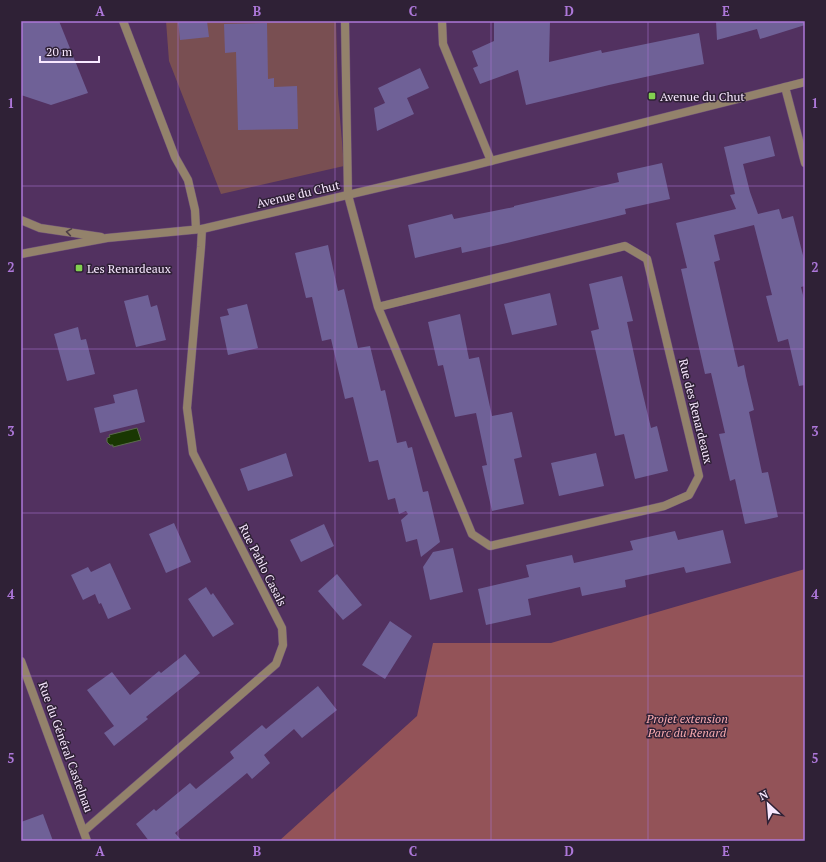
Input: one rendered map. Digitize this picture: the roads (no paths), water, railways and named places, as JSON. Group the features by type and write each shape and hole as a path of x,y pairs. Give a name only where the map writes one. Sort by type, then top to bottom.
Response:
{"street":[{"name":"Rue Pablo Casals","path":"84,831 276,664 283,645 282,628 193,453 187,408 200,254 199,229 188,180 175,157 123,21"},
{"name":"Rue des Renardeaux","path":"345,21 348,195 378,307 472,534 490,546 664,506 689,495 699,476 647,259 625,246 378,307"},
{"path":"442,21 443,44 491,161"},
{"name":"Avenue du Chut","path":"21,254 108,238 199,229 491,161 805,82"},
{"path":"786,87 805,163"},
{"name":"Avenue du Chut","path":"21,220 40,228 108,238"},
{"name":"Rue du Général Castelnau","path":"21,661 88,841"}],"place":[{"name":"Avenue du Chut","path":"652,96"},
{"name":"Les Renardeaux","path":"79,268"}],"park label":[{"name":"Projet extension Parc du Renard","path":"687,725"}]}
